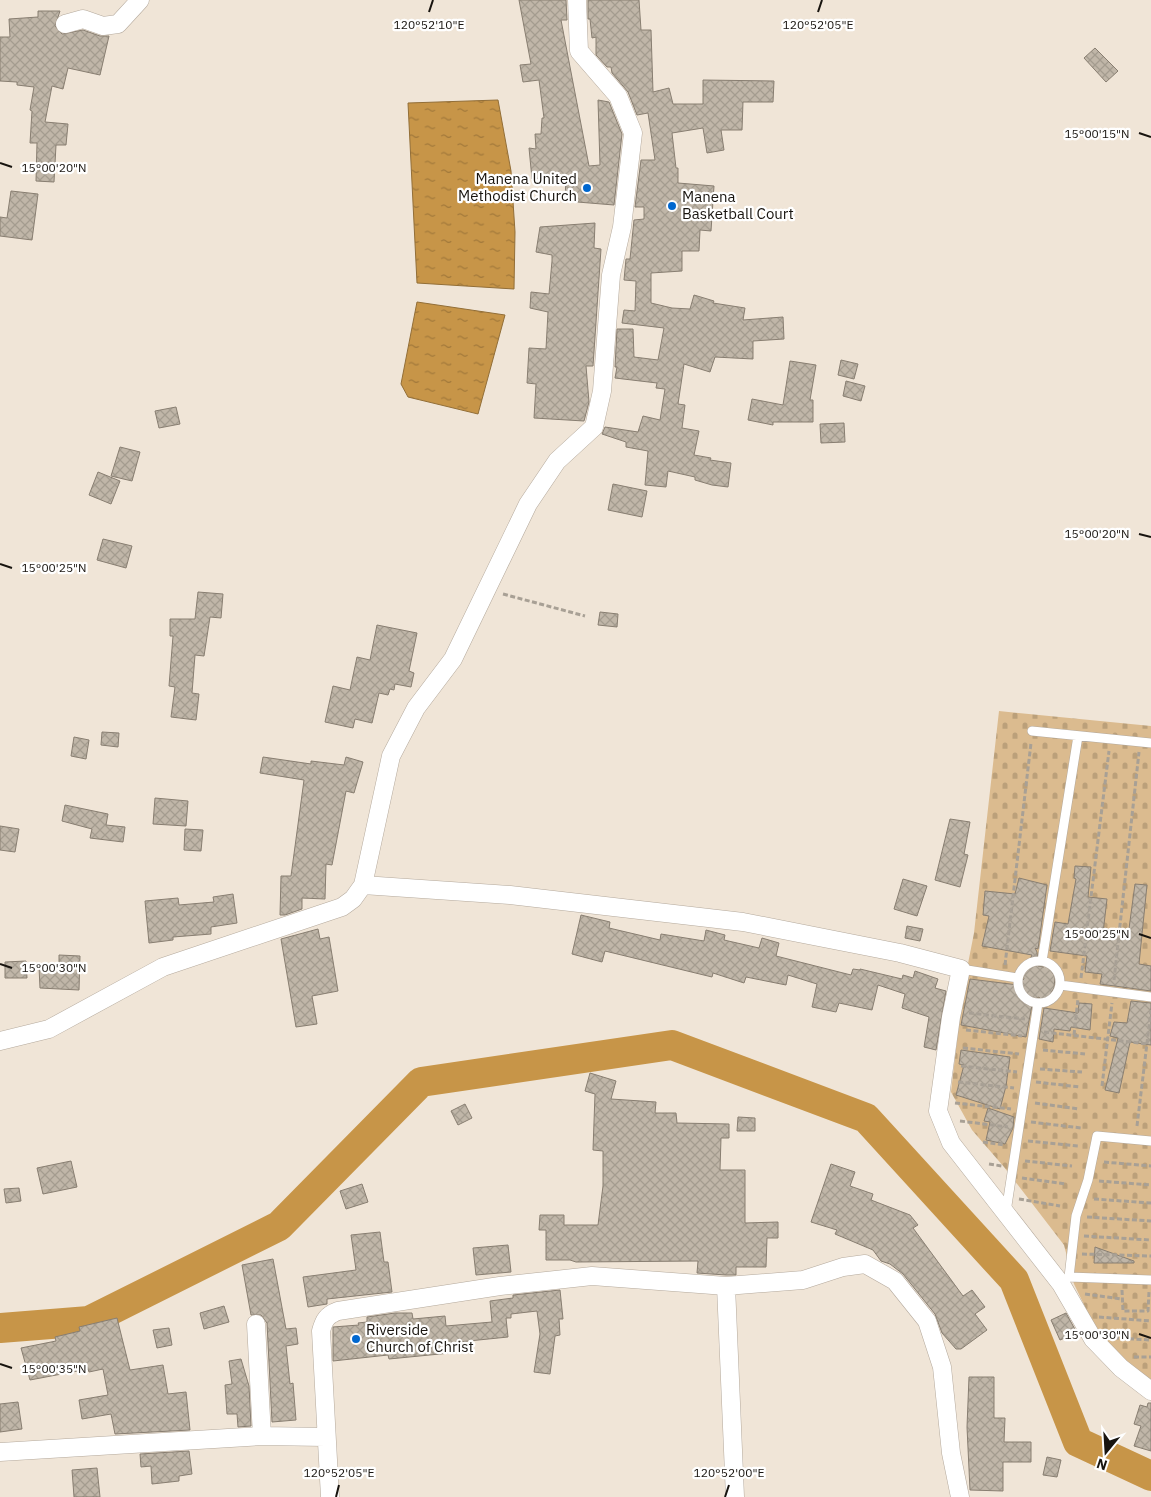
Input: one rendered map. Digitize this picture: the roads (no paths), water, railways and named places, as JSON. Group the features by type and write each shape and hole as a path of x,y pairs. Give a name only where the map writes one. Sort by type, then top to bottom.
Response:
{"street":[{"path":"65,24 83,19 103,26 118,24 140,0"},
{"path":"0,1041 49,1029 163,967 342,907 353,899 363,885 391,756 416,708 453,659 528,504 557,461 594,427 602,391 611,275 622,227 633,133 618,96 579,52 577,0"},
{"path":"363,885 510,895 743,922 882,949 961,969 951,1017 938,1111 951,1143 1007,1206 1065,1281 1093,1339 1121,1368 1151,1391"},
{"path":"330,1497 321,1331 324,1321 330,1314 338,1311 500,1286 592,1276 726,1286 803,1280 843,1267 865,1264 895,1281 927,1321 942,1367 951,1453 960,1497"},
{"path":"726,1286 735,1497"},
{"path":"256,1324 262,1436"},
{"path":"0,1452 262,1436 326,1437"}],"lane":[{"path":"1032,731 1151,743"},
{"path":"1042,961 1078,736"},
{"path":"1042,961 1056,970 1060,985 1052,998 1038,1003 1029,1000 1022,994 1018,987 1018,978 1027,965 1042,961"},
{"path":"961,969 1018,978"},
{"path":"1060,985 1151,997"},
{"path":"1007,1206 1038,1003"},
{"path":"1151,1141 1097,1136 1088,1180 1076,1216 1065,1281 1151,1280"}],"water":[{"path":"498,100 511,171 515,232 514,289 417,283 408,103"},
{"path":"417,302 505,315 478,414 408,397 401,384"}],"waterway":[{"path":"0,1328 89,1321 279,1226 421,1082 672,1045 866,1118 1014,1280 1078,1442 1151,1476"}],"place":[{"name":"Manena United Methodist Church","path":"587,188"},
{"name":"Manena Basketball Court","path":"672,206"},
{"name":"Riverside Church of Christ","path":"356,1339"}]}
